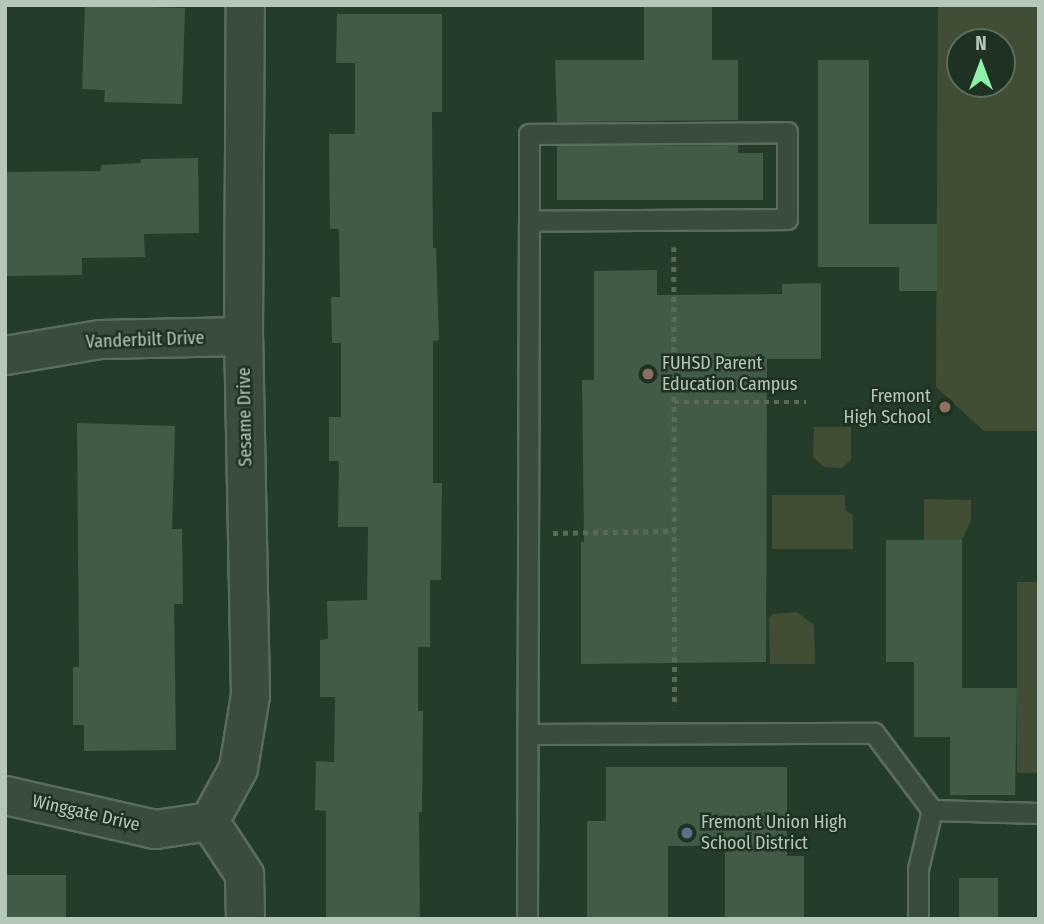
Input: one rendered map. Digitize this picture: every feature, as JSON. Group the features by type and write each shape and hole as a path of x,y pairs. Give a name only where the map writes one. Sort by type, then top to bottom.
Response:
{"street":[{"name":"Sesame Drive","path":"209,821 238,768 250,695 243,336 245,5"},
{"name":"Vanderbilt Drive","path":"5,355 100,339 243,336"},
{"name":"Winggate Drive","path":"5,795 155,829 209,821"},
{"path":"209,821 244,874 245,919"}],"lane":[{"path":"527,919 529,134 787,132 787,219 529,221"},
{"path":"527,734 874,733 932,810"},
{"path":"932,810 1039,813"},
{"path":"918,919 918,869 932,810"}],"path":[{"path":"674,219 675,734"},
{"path":"674,402 806,402"},
{"path":"528,533 675,531"}],"green space":[{"path":"938,5 1039,5 1039,431 984,431 936,387"},
{"path":"814,427 851,427 851,460 842,468 824,467 813,457"},
{"path":"772,495 845,495 845,510 853,515 853,549 772,549"},
{"path":"924,499 971,500 971,520 962,540 924,540"},
{"path":"1017,582 1039,582 1039,773 1017,773"},
{"path":"797,612 814,625 815,664 770,664 769,618 773,614"}],"building":[{"path":"85,5 185,8 182,104 104,102 105,90 82,89"},
{"path":"644,5 712,5 712,60 738,60 738,120 557,122 555,60 644,60"},
{"path":"337,14 442,14 442,112 432,112 433,248 436,248 439,340 433,341 433,483 442,483 441,580 430,580 430,647 418,647 418,711 423,711 422,812 419,812 420,919 326,919 326,811 315,810 316,761 334,762 335,697 320,697 320,640 328,639 327,601 367,600 368,527 338,527 339,461 329,461 329,417 341,417 341,343 332,343 331,297 340,297 339,229 330,229 329,134 355,134 355,63 336,63"},
{"path":"818,60 869,60 869,224 937,224 937,291 899,291 899,267 818,267"},
{"path":"738,145 738,153 763,153 763,200 557,200 557,146"},
{"path":"198,158 199,233 144,234 145,257 82,258 82,275 5,276 5,172 101,171 101,165 141,163 141,159"},
{"path":"657,270 657,295 782,294 782,284 821,283 821,359 767,359 766,662 581,664 581,542 584,542 582,380 594,380 594,271"},
{"path":"77,423 175,426 172,529 182,529 183,604 174,604 176,750 84,751 84,725 73,725 73,667 79,667"},
{"path":"886,540 962,540 962,688 1017,688 1015,795 950,795 950,737 914,737 914,662 886,662"},
{"name":"Fremont Union High School District","path":"606,767 787,767 787,856 804,856 804,919 725,919 725,846 668,846 668,919 587,919 587,821 606,821"},
{"path":"5,875 66,875 66,919 5,919"},
{"path":"959,878 998,878 998,919 959,919"}],"place":[{"name":"FUHSD Parent Education Campus","path":"648,374"},
{"name":"Fremont High School","path":"945,407"},
{"name":"Fremont Union High School District","path":"687,833"}]}
